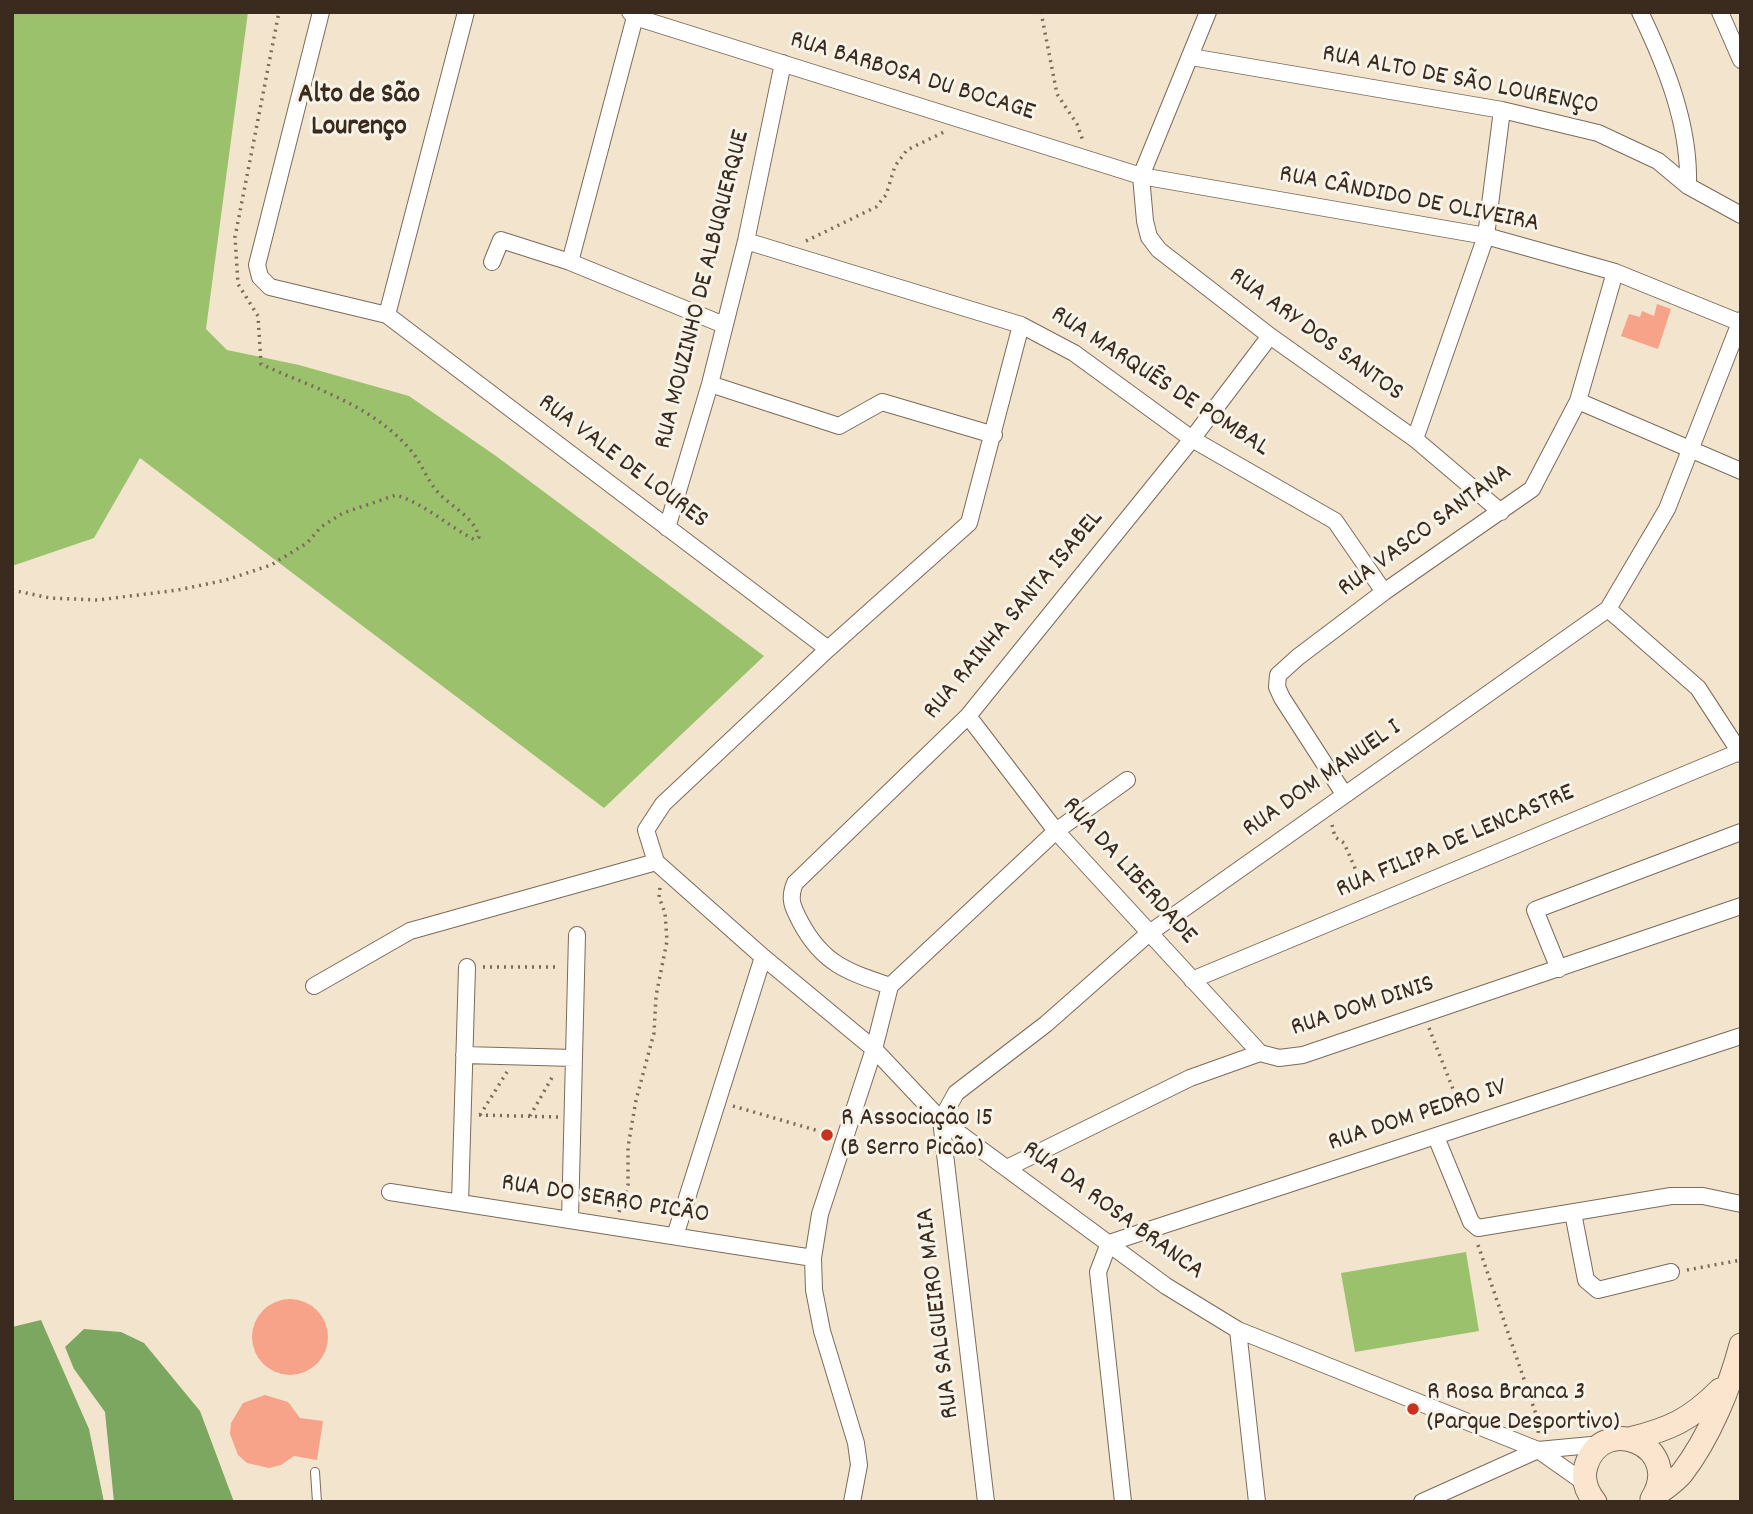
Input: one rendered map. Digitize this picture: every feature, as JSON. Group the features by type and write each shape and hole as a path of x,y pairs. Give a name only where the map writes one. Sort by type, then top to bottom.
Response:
{"street":[{"path":"321,12 257,265 260,277 270,287 387,315 466,12"},
{"path":"1141,176 1208,12"},
{"path":"1640,12 1661,55 1686,139 1688,186"},
{"path":"1720,12 1741,60"},
{"path":"570,262 633,15"},
{"name":"RUA BARBOSA DU BOCAGE","path":"633,15 1141,176"},
{"name":"RUA ALTO DE SÃO LOURENÇO","path":"1191,57 1502,110 1598,132 1658,161 1688,186 1741,215"},
{"name":"RUA MOUZINHO DE ALBUQUERQUE","path":"667,528 710,384 746,241 783,63"},
{"path":"1415,439 1486,236 1502,110"},
{"name":"RUA CÂNDIDO DE OLIVEIRA","path":"1141,176 1486,236 1615,272 1740,322"},
{"name":"RUA ARY DOS SANTOS","path":"1141,176 1145,221 1149,237 1159,250 1270,336 1415,439 1501,512"},
{"path":"492,262 501,240 570,262 724,325"},
{"name":"RUA MARQUÊS DE POMBAL","path":"746,241 1021,325 1074,352 1192,439 1335,521 1384,592"},
{"name":"RUA VASCO SANTANA","path":"1344,794 1282,698 1277,687 1278,675 1297,657 1384,592 1532,489 1578,401 1615,272"},
{"name":"RUA VALE DE LOURES","path":"387,315 828,649"},
{"name":"RUA DOM MANUEL I","path":"941,1119 956,1093 1046,1024 1148,934 1608,610 1668,509 1693,450 1740,322"},
{"path":"314,986 410,931 660,865 646,830 663,804 828,649 970,523 1021,325"},
{"name":"RUA RAINHA SANTA ISABEL","path":"890,986 849,971 821,955 792,907 790,895 795,883 968,716 1192,439 1270,336"},
{"path":"710,384 839,426 882,402 994,435"},
{"path":"1578,401 1741,471"},
{"path":"1608,610 1698,688 1740,753"},
{"name":"RUA DA LIBERDADE","path":"968,716 1056,831 1260,1053"},
{"name":"RUA FILIPA DE LENCASTRE","path":"1192,980 1740,753"},
{"path":"852,1502 859,1465 856,1443 822,1331 814,1290 813,1258 821,1214 843,1138 874,1049 890,986 1056,831 1127,780"},
{"path":"1559,969 1535,910 1741,832"},
{"name":"RUA DA ROSA BRANCA","path":"660,865 763,957 874,1049 941,1119 1166,1286 1238,1330 1538,1450 1590,1492"},
{"name":"RUA DOM DINIS","path":"1009,1167 1189,1078 1260,1053 1279,1058 1303,1055 1741,906"},
{"path":"570,1220 572,1118 569,1058 577,935"},
{"path":"675,1236 763,957"},
{"path":"460,1203 467,967"},
{"name":"RUA DOM PEDRO IV","path":"1109,1243 1741,1036"},
{"path":"464,1055 569,1058"},
{"name":"RUA SALGUEIRO MAIA","path":"941,1119 986,1502"},
{"path":"1436,1137 1471,1222 1478,1228 1491,1228 1671,1196 1703,1196 1741,1204"},
{"name":"RUA DO SERRO PICÃO","path":"390,1192 813,1258"},
{"path":"1573,1213 1586,1280 1598,1290 1671,1272"},
{"path":"1109,1243 1098,1272 1124,1502"},
{"path":"1238,1330 1257,1502"},
{"path":"1651,1500 1681,1474 1707,1429 1741,1345"},
{"path":"1590,1492 1587,1461 1602,1444 1666,1430 1684,1421 1727,1383"},
{"path":"1630,1439 1641,1444 1657,1462 1660,1474 1651,1500"},
{"name":"RUA DA ROSA BRANCA","path":"1538,1450 1602,1444"},
{"path":"1422,1502 1538,1450"}],"lane":[{"path":"315,1472 317,1502"}],"path":[{"path":"12,590 50,598 99,600 178,590 226,580 271,565 307,543 321,527 344,513 396,495 417,504 463,534 475,540 479,537 470,519 436,491 413,453 386,428 349,400 261,364 258,316 238,284 235,237 279,12"},
{"path":"1041,12 1057,94 1077,124 1083,141 1075,155"},
{"path":"782,252 876,207 886,195 895,166 907,150 966,121"},
{"path":"1327,807 1335,837 1344,843 1371,905"},
{"path":"614,1227 628,1185 628,1147 634,1111 654,1033 656,996 667,941 665,912 659,897 660,865"},
{"path":"467,967 576,967"},
{"path":"1424,1014 1468,1127"},
{"path":"480,1115 517,1057"},
{"path":"530,1116 569,1058"},
{"path":"717,1102 843,1138"},
{"path":"463,1115 572,1118"},
{"path":"1471,1222 1539,1423 1538,1450"},
{"path":"1671,1272 1741,1260"}],"green space":[{"path":"12,12 248,12 206,329 227,350 299,365 409,396 496,456 764,656 604,808 140,458 94,538 12,566"},
{"path":"1466,1252 1479,1331 1355,1352 1341,1273"},
{"path":"41,1320 89,1429 104,1502 12,1502 12,1327"},
{"path":"84,1329 121,1332 144,1343 200,1411 234,1502 114,1502 105,1412 74,1369 65,1347"}],"building":[{"path":"1657,304 1671,309 1658,349 1621,336 1629,314 1640,317 1642,311 1654,316"},
{"path":"290,1299 305,1302 317,1310 325,1322 328,1337 325,1352 317,1364 305,1372 290,1375 275,1372 263,1364 255,1352 252,1337 255,1322 263,1310 275,1302"},
{"path":"265,1395 288,1402 300,1418 323,1421 317,1460 294,1456 281,1465 269,1468 247,1463 238,1455 230,1434 231,1423 243,1403"}],"place":[{"name":"R Associação 15 (B Serro Picão)","path":"827,1135"},
{"name":"R Rosa Branca 3 (Parque Desportivo)","path":"1413,1409"}],"district":[{"name":"Alto de São Lourenço","path":"359,113"}]}
